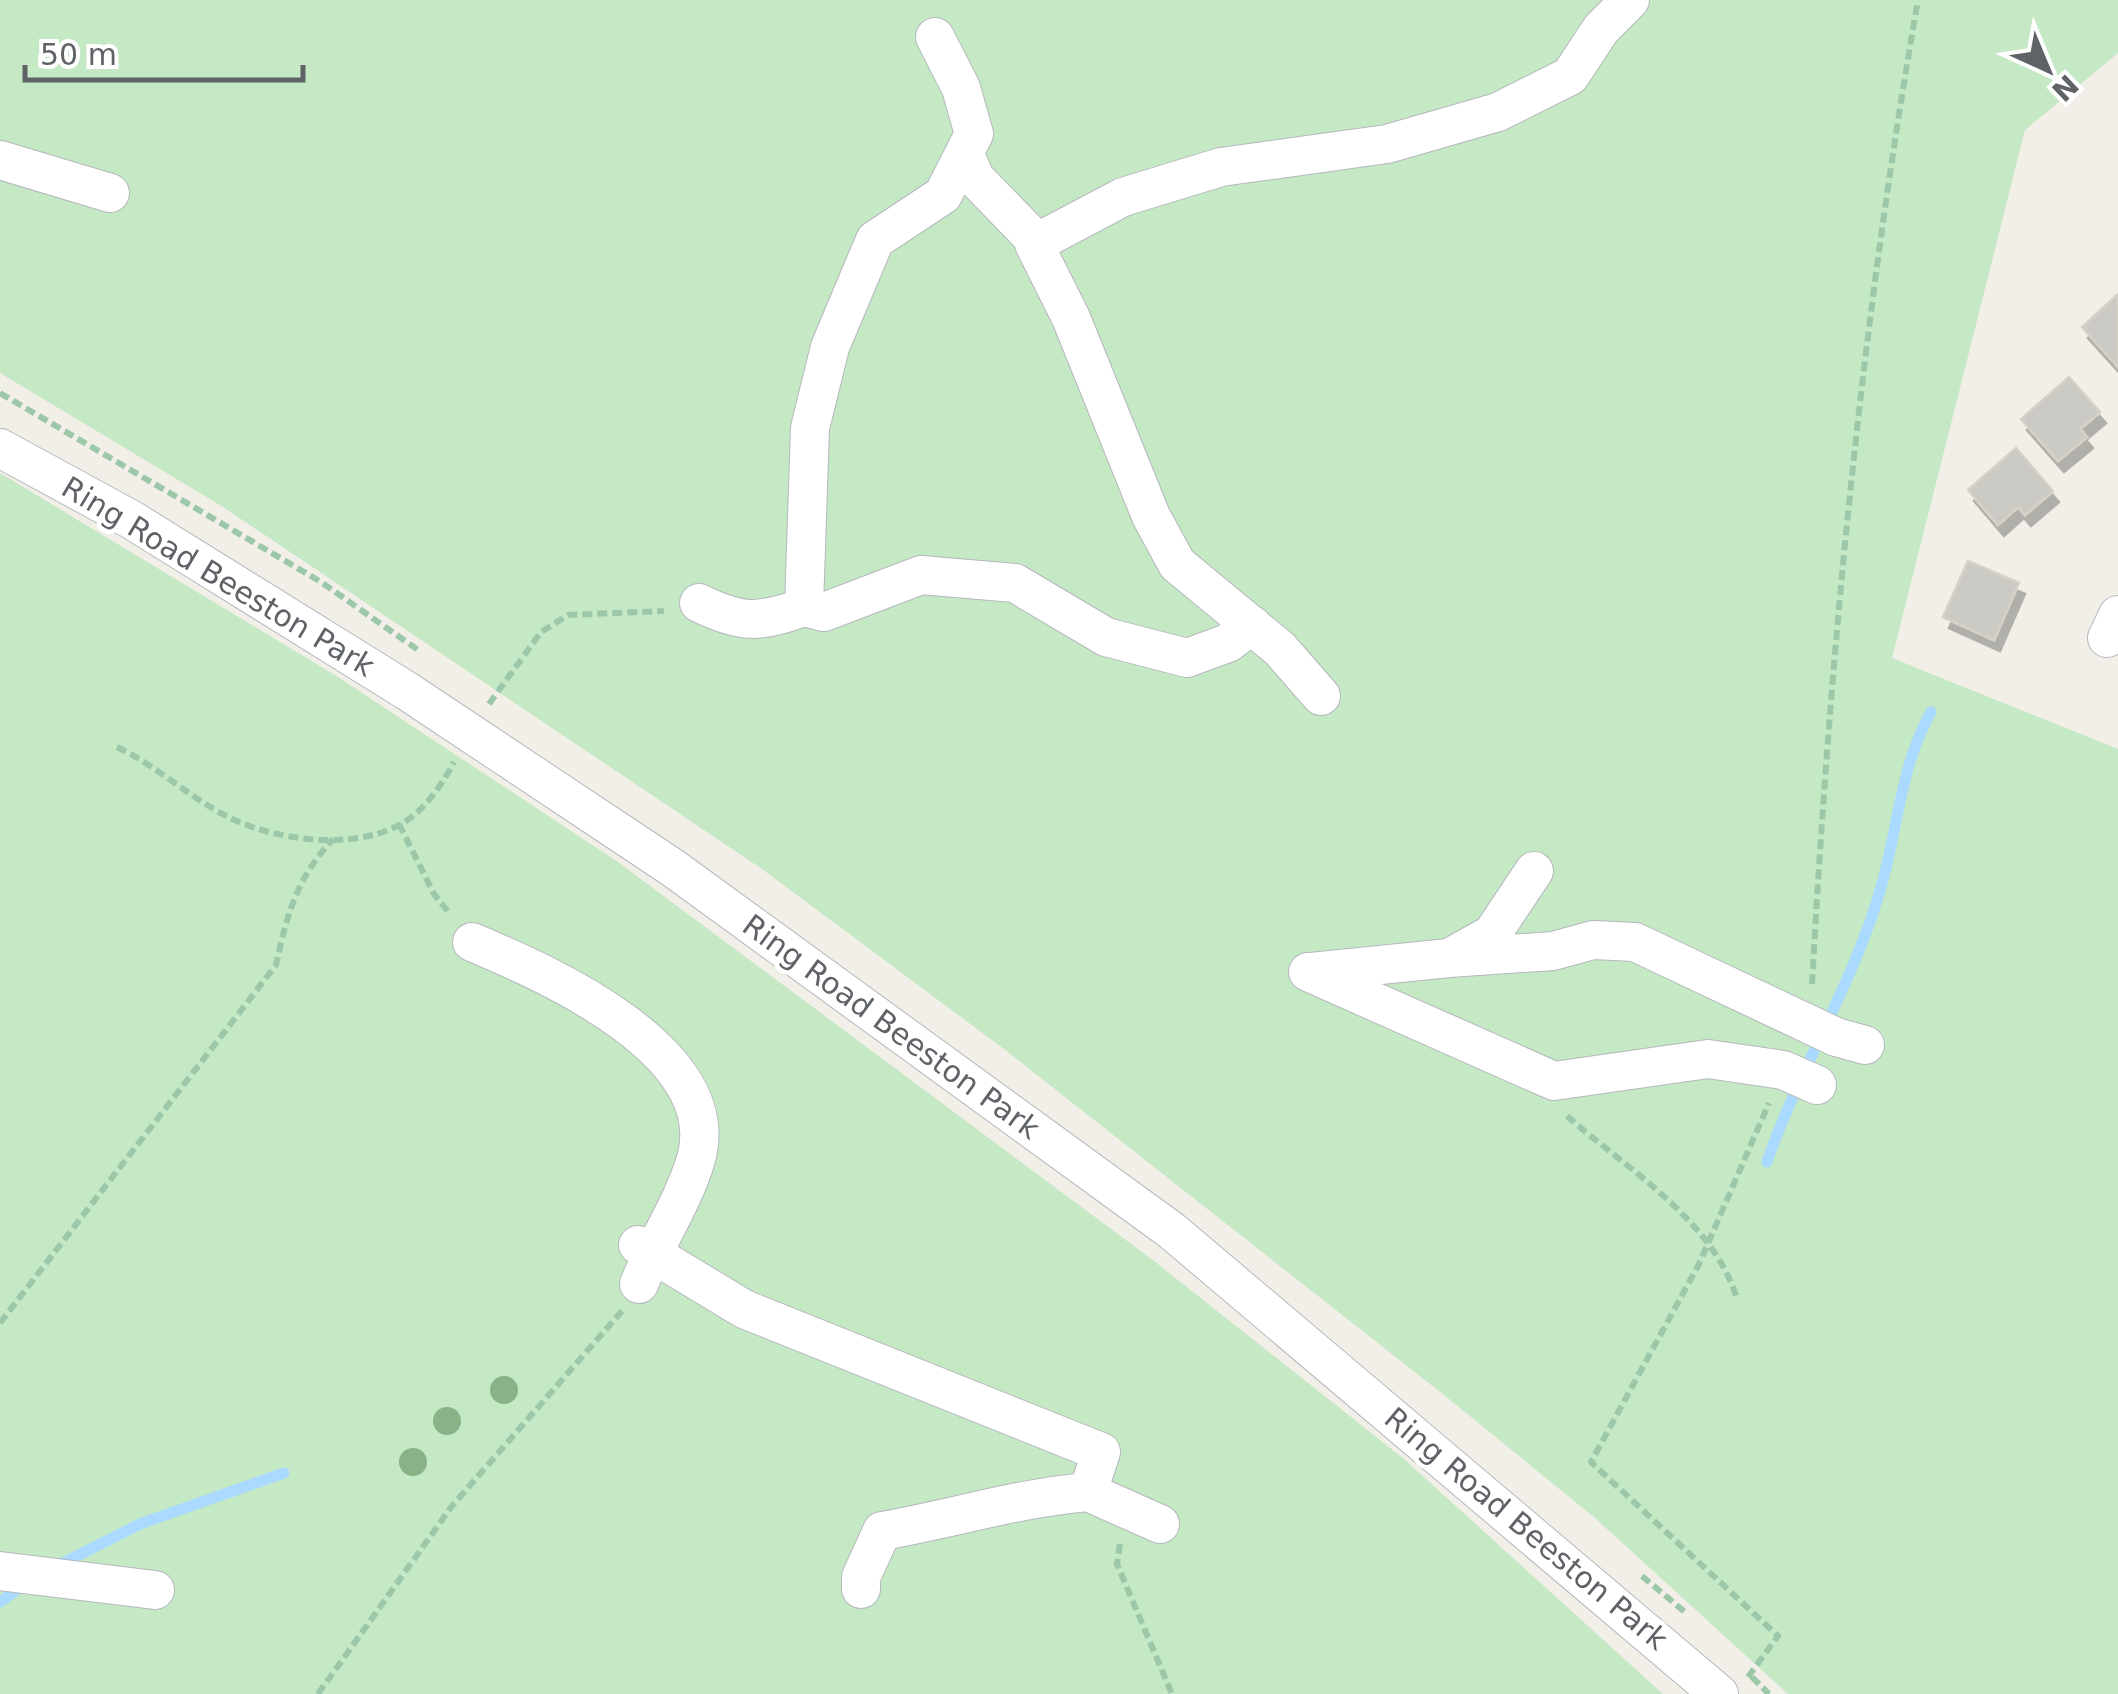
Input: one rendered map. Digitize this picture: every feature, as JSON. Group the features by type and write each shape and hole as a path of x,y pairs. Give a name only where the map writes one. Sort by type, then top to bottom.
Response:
{"street":[{"path":"1037,242 1123,197 1222,167 1387,144 1498,112 1570,76 1601,30 1630,0"},
{"path":"804,607 810,428 830,347 875,240 943,195 974,134 961,88 935,37"},
{"path":"965,154 975,178 1037,242 1151,516 1177,564 1252,625 1321,696"},
{"path":"0,160 110,193"},
{"name":"Ring Road Beeston Park","path":"0,448 132,520 391,681 673,868 1172,1232 1730,1690"},
{"path":"699,603 733,619 769,620 804,607 824,612 921,575 1015,583 1106,637 1186,658 1228,642 1252,625"},
{"path":"1449,958 1492,934 1534,871"},
{"path":"1800,1078 1708,1058 1554,1081 1493,1050 1308,972 1553,951 1593,940 1636,942 1804,1022 1864,1045"},
{"path":"472,942 544,972 608,1010 653,1048 689,1092 697,1115 697,1156 643,1261 744,1309 1101,1452 1088,1492"},
{"path":"861,1588 861,1577 882,1531 940,1521 1032,1496 1088,1492 1160,1524"},
{"path":"31,1574 155,1590"}],"path":[{"path":"1804,1022 1810,1007 1828,700 1898,114 1918,0"},
{"path":"399,824 434,894 472,942"},
{"path":"0,1323 276,965 289,902 307,867 334,839"},
{"path":"1730,1690 1778,1636 1591,1462 1800,1078"},
{"path":"1558,1108 1664,1199 1708,1245 1728,1272 1737,1300"},
{"path":"318,1694 452,1506 588,1352 643,1261"},
{"path":"1124,1508 1117,1564 1172,1694"}],"green space":[{"path":"0,0 2118,0 2118,53 2025,130 1892,658 2118,749 2118,1694 1788,1694 1595,1518 1449,1399 1004,1049 762,869 223,507 0,373"},
{"path":"0,473 338,677 618,862 1154,1261 1404,1459 1663,1694 0,1694"}],"building":[{"path":"2118,294 2118,367 2082,327"},
{"path":"2069,377 2100,412 2080,429 2087,437 2058,461 2021,419"},
{"path":"2016,448 2053,491 2025,515 2018,507 1998,525 1968,490"},
{"path":"1968,561 2019,583 1994,640 1943,617"}],"waterway":[{"path":"1767,1162 1859,952 1883,880 1913,752 1931,712"},
{"path":"53,1568 140,1524 284,1473"},
{"path":"0,1602 24,1585"}]}
